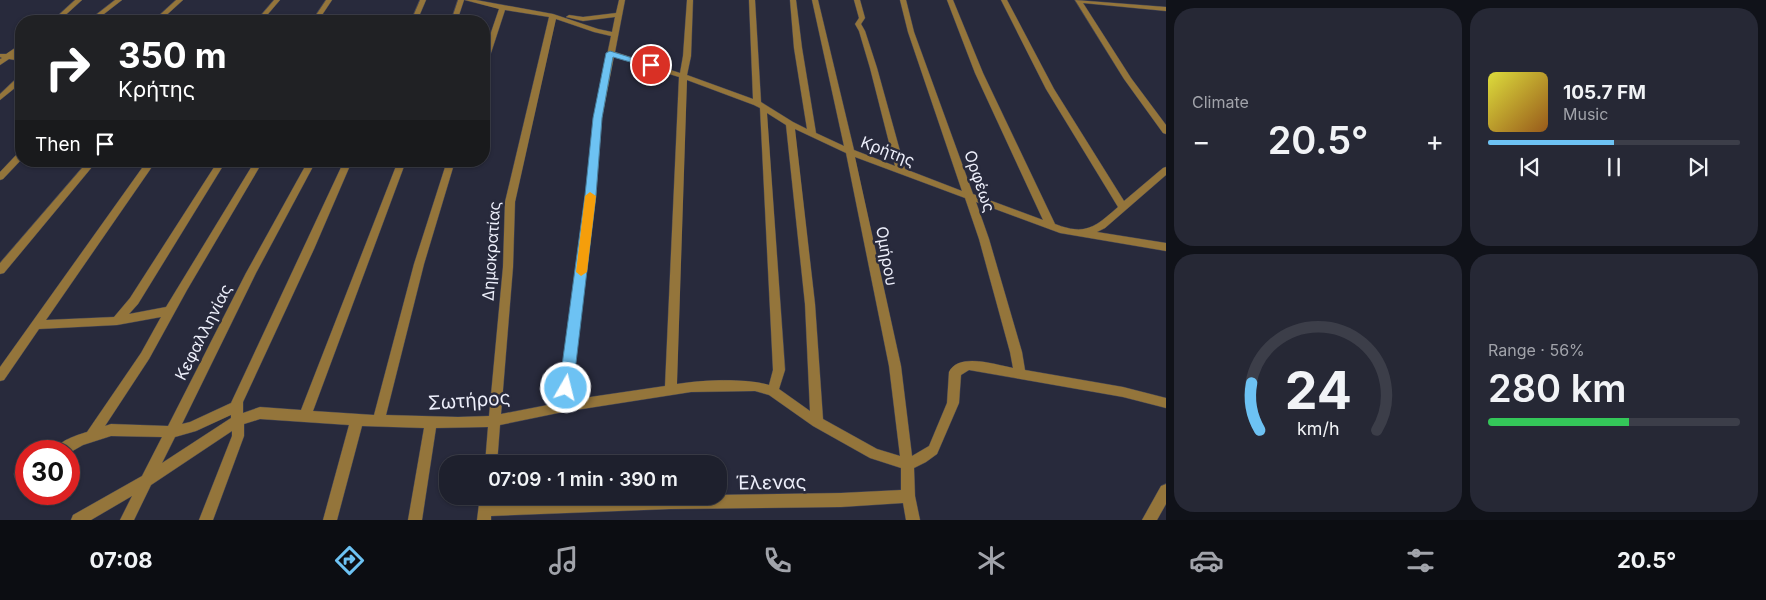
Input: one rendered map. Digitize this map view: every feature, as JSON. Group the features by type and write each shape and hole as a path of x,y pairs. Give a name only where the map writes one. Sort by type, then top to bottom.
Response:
{"street":[{"path":"61,15 79,0"},
{"path":"99,15 119,0"},
{"path":"163,15 180,0"},
{"path":"264,15 277,0"},
{"path":"319,15 329,0"},
{"path":"417,15 423,0"},
{"path":"456,15 461,0"},
{"path":"468,0 503,8 583,19 619,15"},
{"path":"563,407 590,204 598,118 622,0"},
{"path":"672,390 683,76 687,56 690,0"},
{"path":"752,0 779,370 772,391"},
{"path":"793,0 812,134"},
{"name":"Ομήρου","path":"815,0 833,86 850,152 895,366 907,464 908,496 913,520"},
{"path":"857,0 862,18 858,24 863,29 863,40 870,53 901,172"},
{"name":"Ορφέως","path":"903,0 923,67 972,199 1016,352 1020,375"},
{"path":"950,0 979,73 1051,227"},
{"path":"1004,0 1050,89 1123,207"},
{"path":"1078,0 1166,9"},
{"path":"1078,0 1128,79 1166,130"},
{"path":"490,45 503,8"},
{"path":"554,16 596,31 615,35"},
{"name":"Δημοκρατίας","path":"491,455 508,267 510,202 554,16"},
{"path":"0,63 4,56 15,50"},
{"name":"Κρήτης","path":"610,53 683,76 760,106 790,124 850,152 1051,227 1084,235 1166,247"},
{"path":"0,98 15,84"},
{"path":"790,124 810,304 816,422"},
{"path":"0,177 15,161"},
{"path":"0,270 88,167"},
{"path":"0,376 148,167"},
{"path":"117,321 144,285 218,167"},
{"path":"92,435 145,356 255,167"},
{"name":"Κεφαλληνίας","path":"127,520 251,274 309,167"},
{"path":"206,520 235,448 238,436 237,402 310,249 345,167"},
{"path":"305,416 400,167"},
{"path":"378,421 419,264 449,167"},
{"path":"1084,235 1102,226 1166,170"},
{"path":"37,325 117,321 170,311"},
{"path":"907,464 922,458 933,450 953,403 955,372 968,365 1123,392 1166,403"},
{"name":"Σωτήρος","path":"80,520 146,481 237,421 260,413 378,421 493,421 563,407 672,390 738,384 772,391 816,422 874,454 907,464"},
{"path":"80,441 92,435 110,430 172,432 192,427 237,406"},
{"path":"330,520 358,420"},
{"path":"415,520 431,422"},
{"path":"1149,520 1166,491"},
{"name":"Έλενας","path":"485,509 670,502 841,500 908,496"}],"slow traffic":[{"path":"581,272 590,196"}],"route":[{"path":"566,388 598,118 610,53 651,65"}]}
